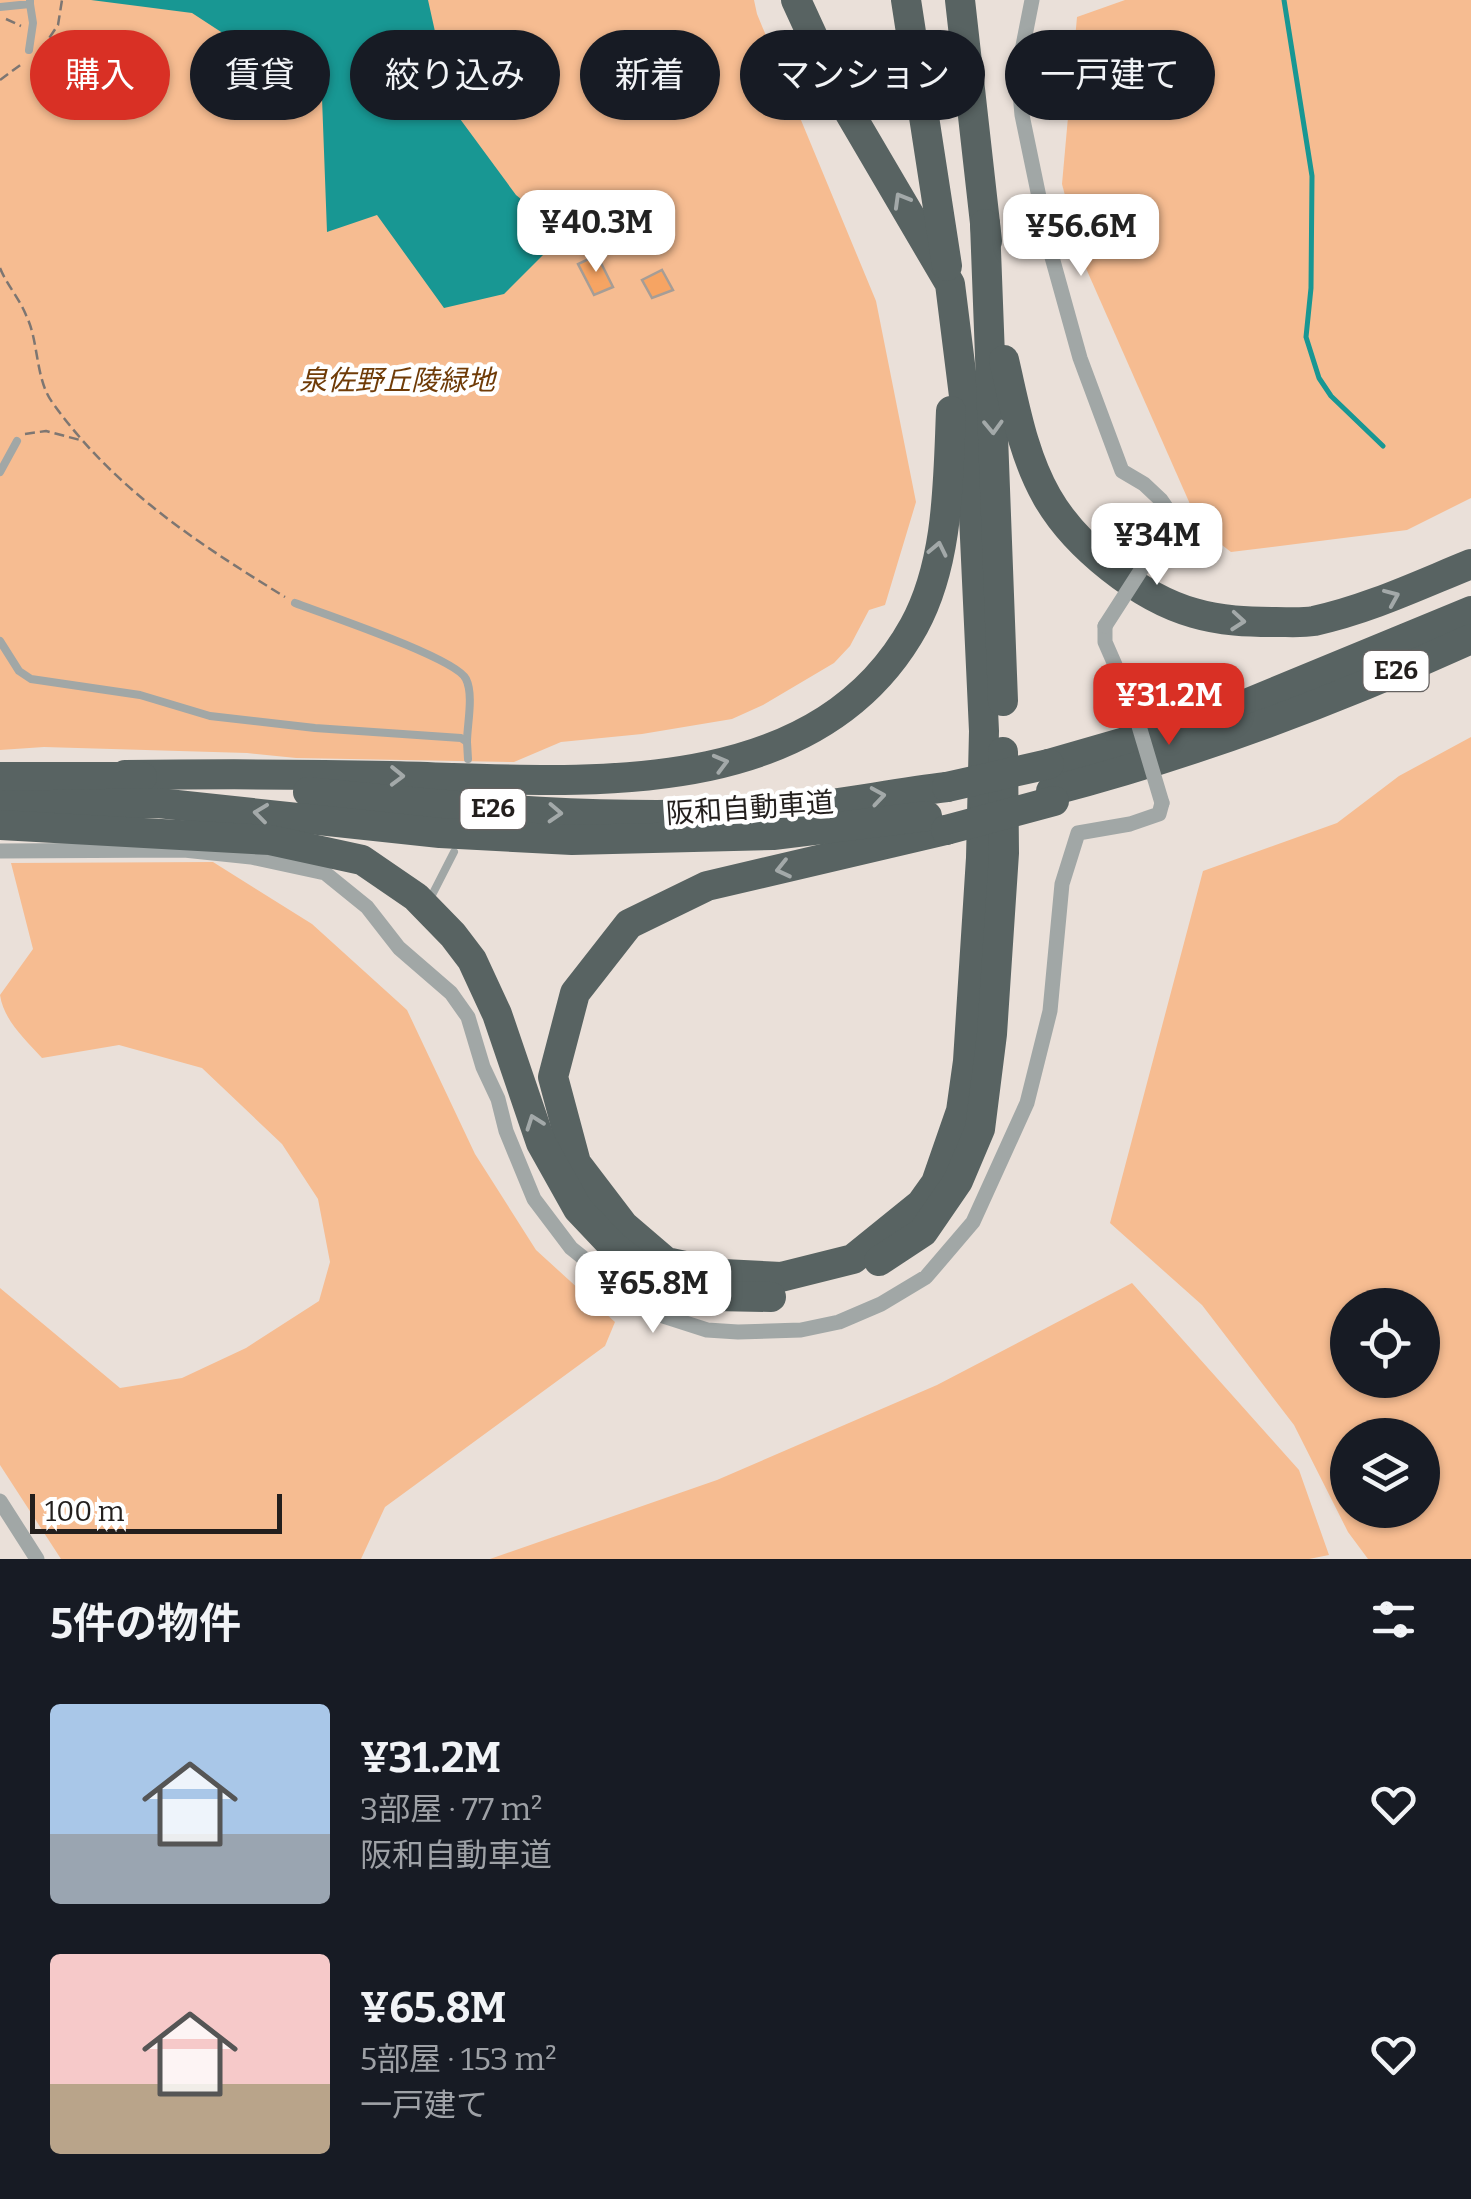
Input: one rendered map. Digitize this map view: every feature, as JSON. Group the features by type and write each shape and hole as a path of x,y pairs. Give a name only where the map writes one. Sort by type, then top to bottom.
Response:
{"highway":[{"path":"125,775 530,779 692,771 806,732 838,714 867,687 915,625 936,564 948,490 952,299 842,100 796,0"},
{"path":"906,0 971,452 984,730 981,858 968,1061 961,1111 936,1182 921,1204 854,1260 782,1277 723,1274 666,1262 624,1226 576,1163 553,1077 575,992 629,924 708,886 948,810 1051,786"},
{"path":"960,0 1002,356 1026,454 1048,499 1068,526 1112,570 1156,596 1191,612 1236,622 1310,622 1367,607 1471,564"},
{"path":"973,127 982,0"},
{"path":"0,824 45,802 270,840 362,860 416,897 472,960 497,1014 541,1143 578,1208 613,1246 651,1276 714,1296 790,1297 838,1282 886,1257 924,1232 958,1182 980,1129 992,1034 1004,853 1004,721 984,224"},
{"name":"阪和自動車道","path":"0,806 45,802 158,803 440,832 572,840 772,835 948,810 1101,778 1275,721 1323,688 1471,611"},
{"name":"阪和自動車道","path":"1051,786 1218,715 1323,688 1471,639"},
{"name":"阪和自動車道","path":"0,777 45,802 125,775 503,810 636,815 948,810"}],"street":[{"path":"0,851 184,850 250,857 326,873 397,935 451,994 468,1018 534,1200 571,1248 651,1312 708,1330 801,1330 839,1322 881,1304 926,1277 973,1222 1027,1103 1050,1011 1062,884 1078,833 1147,820 1159,814 1162,803 1133,706 1105,642 1105,626 1170,525 1170,513 1144,484 1122,471 1080,358 1050,250 1022,115 1018,71 1032,0"},
{"path":"0,1501 36,1559"}],"lane":[{"path":"0,8 30,2 33,23 29,50"},
{"path":"0,472 17,441"},
{"path":"295,602 452,665 466,679 468,688 468,759"},
{"path":"0,641 19,671 45,682 140,695 210,716 461,738 466,742"},
{"path":"430,899 454,852"}],"path":[{"path":"0,268 26,313 50,400 82,441 193,540 295,602"},
{"path":"17,441 32,431 82,441"}],"green space":[{"name":"泉佐野丘陵緑地","path":"0,0 754,0 764,30 740,30 740,120 801,120 876,301 916,502 885,605 869,610 850,646 834,663 732,719 561,742 514,762 44,747 0,750"},
{"path":"1125,0 1471,0 1471,498 1407,530 1231,552 1201,529 1081,257 1062,184 1068,120 1215,120 1215,30 1076,30 1077,17"},
{"path":"1471,737 1471,1559 1368,1559 1346,1528 1440,1528 1440,1418 1330,1418 1330,1496 1294,1425 1202,1305 1110,1223 1203,871 1337,823 1399,776"},
{"path":"213,862 312,924 407,1010 475,1154 536,1250 615,1322 605,1346 385,1507 361,1559 61,1559 0,1465 0,1288 120,1388 182,1378 246,1348 319,1301 330,1262 318,1199 282,1144 202,1068 119,1045 42,1058 16,1029 2,1004 0,995 33,949 11,863"},
{"path":"1132,1283 1299,1470 1329,1555 1309,1559 490,1559 717,1480 937,1385"}],"water":[{"path":"91,0 428,0 435,30 350,30 350,120 461,120 516,195 564,234 504,294 444,308 377,215 327,232 323,120 330,120 330,30 218,30 192,13"}],"building":[{"path":"597,255 613,287 594,295 578,264"},
{"path":"662,270 673,290 652,298 642,280"}],"waterway":[{"path":"1284,0 1312,176 1311,288 1306,337 1319,378 1331,396 1383,446"}]}
